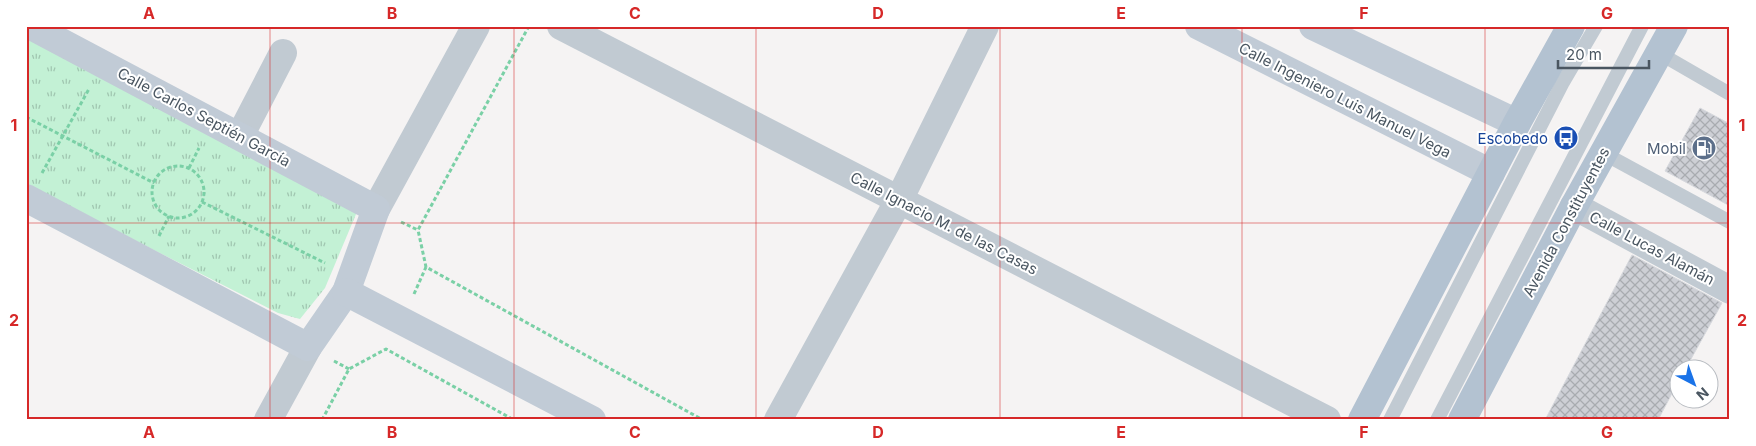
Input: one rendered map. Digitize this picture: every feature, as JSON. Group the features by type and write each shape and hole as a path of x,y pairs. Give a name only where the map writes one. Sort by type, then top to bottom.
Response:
{"main road":[{"path":"1362,420 1517,123 1571,26"},
{"name":"Avenida Constituyentes","path":"1462,420 1574,206 1674,26"}],"street":[{"name":"Calle Carlos Septién García","path":"31,26 376,209"},
{"path":"268,420 308,347 349,285 376,209 476,26"},
{"name":"Calle Ignacio M. de las Casas","path":"561,26 1327,420"},
{"path":"778,420 899,200 985,26"},
{"name":"Calle Ingeniero Luis Manuel Vega","path":"1199,26 1491,173"},
{"path":"1313,26 1517,123"},
{"path":"240,136 283,53"},
{"path":"27,199 308,347"},
{"name":"Calle Lucas Alamán","path":"1574,206 1730,290"},
{"path":"349,285 592,420"}],"lane":[{"path":"1390,420 1562,84 1596,26"},
{"path":"1437,420 1642,26"},
{"path":"1659,53 1730,94"},
{"path":"1603,153 1730,222"}],"path":[{"path":"529,26 418,230 426,267 704,420"},
{"path":"27,199 102,64"},
{"path":"26,117 154,182"},
{"path":"179,165 189,168 198,174 203,183 202,202 196,211 188,216 178,218 169,216 160,211 154,203 152,193 154,182 168,168 179,165"},
{"path":"202,202 349,285"},
{"path":"322,420 349,369 386,350 514,420"}],"green space":[{"path":"26,38 359,207 325,288 300,319 278,313 26,183"}],"building":[{"name":"Mobil","path":"1700,108 1730,124 1730,206 1665,171"},
{"path":"1632,255 1722,303 1692,358 1668,358 1668,401 1658,420 1545,420"}],"place":[{"name":"Escobedo","path":"1566,138"},
{"name":"Mobil","path":"1704,148"}]}
